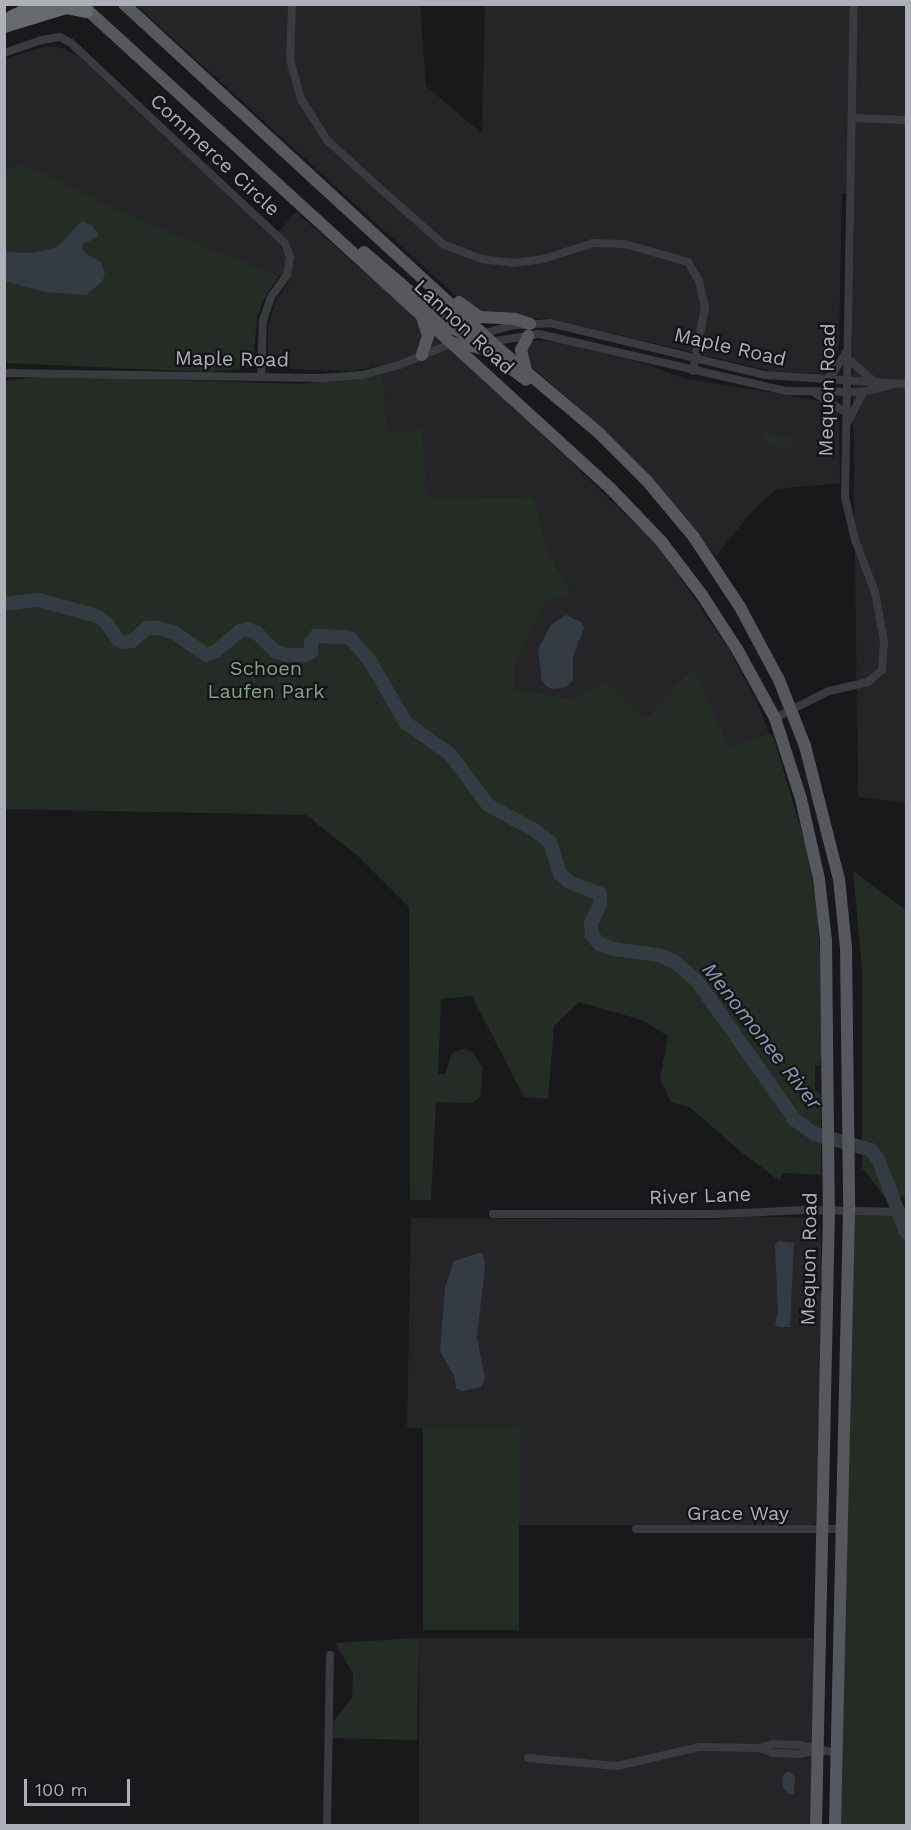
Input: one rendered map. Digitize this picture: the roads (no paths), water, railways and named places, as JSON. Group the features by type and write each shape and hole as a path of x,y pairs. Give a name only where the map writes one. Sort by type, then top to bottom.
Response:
{"highway":[{"path":"4,20 40,4"},
{"path":"4,26 66,8 84,8"}],"main road":[{"name":"Lannon Road","path":"124,4 400,257 481,338 527,371 599,433 647,481 693,536 740,607 779,680 791,709"},
{"name":"Lannon Road","path":"84,8 610,488 661,542 702,595 737,649 775,718"},
{"path":"340,241 357,247 399,280 452,328 481,338"},
{"path":"400,257 427,274 471,312 480,317 515,319 529,330 521,350 527,371"},
{"path":"421,314 428,336 422,355"},
{"path":"453,343 480,348 491,353 532,385 551,392"},
{"name":"Mequon Road","path":"791,709 806,746 839,879 846,948 849,1212 835,1826"},
{"name":"Mequon Road","path":"775,718 801,799 819,879 826,940 830,1210 816,1826"},
{"path":"827,1358 844,1358"}],"street":[{"path":"292,4 290,60 301,99 327,140 444,244 481,259 512,263 543,259 593,243 625,244 688,262 699,281 705,307 693,371"},
{"name":"Mequon Road","path":"775,718 829,691 868,682 882,670 884,642 875,592 855,540 845,497 854,4"},
{"name":"Commerce Circle","path":"4,53 41,40 60,37 71,43 285,243 290,257 287,274 271,297 262,320 261,376"},
{"path":"853,118 906,120"},
{"name":"Maple Road","path":"4,373 321,378 363,375 399,365 453,343 557,324 780,377 906,384"},
{"name":"Maple Road","path":"453,343 529,330 771,389 863,392 897,384"},
{"path":"827,379 834,372 848,348"},
{"path":"847,358 874,381"},
{"path":"811,392 832,401 846,412"},
{"path":"846,426 863,392"},
{"name":"River Lane","path":"494,1214 718,1214 751,1211 830,1210 906,1212"},
{"name":"Grace Way","path":"636,1529 841,1530"},
{"path":"327,1826 330,1655"},
{"path":"528,1758 617,1766 699,1747 760,1748 772,1753 800,1754 817,1750 836,1752"}],"waterway":[{"name":"Menomonee River","path":"4,604 39,600 97,616 107,623 117,639 123,642 132,641 147,628 158,628 175,633 206,655 216,651 240,631 247,629 257,633 276,652 287,655 306,655 311,652 311,643 316,636 351,639 370,661 406,723 451,755 488,805 536,831 550,842 560,874 569,882 600,894 600,904 591,923 592,935 599,944 614,949 658,955 674,961 698,982 795,1120 815,1134 871,1150 878,1159 906,1232"}],"park label":[{"name":"Schoen Laufen Park","path":"266,680"}]}
